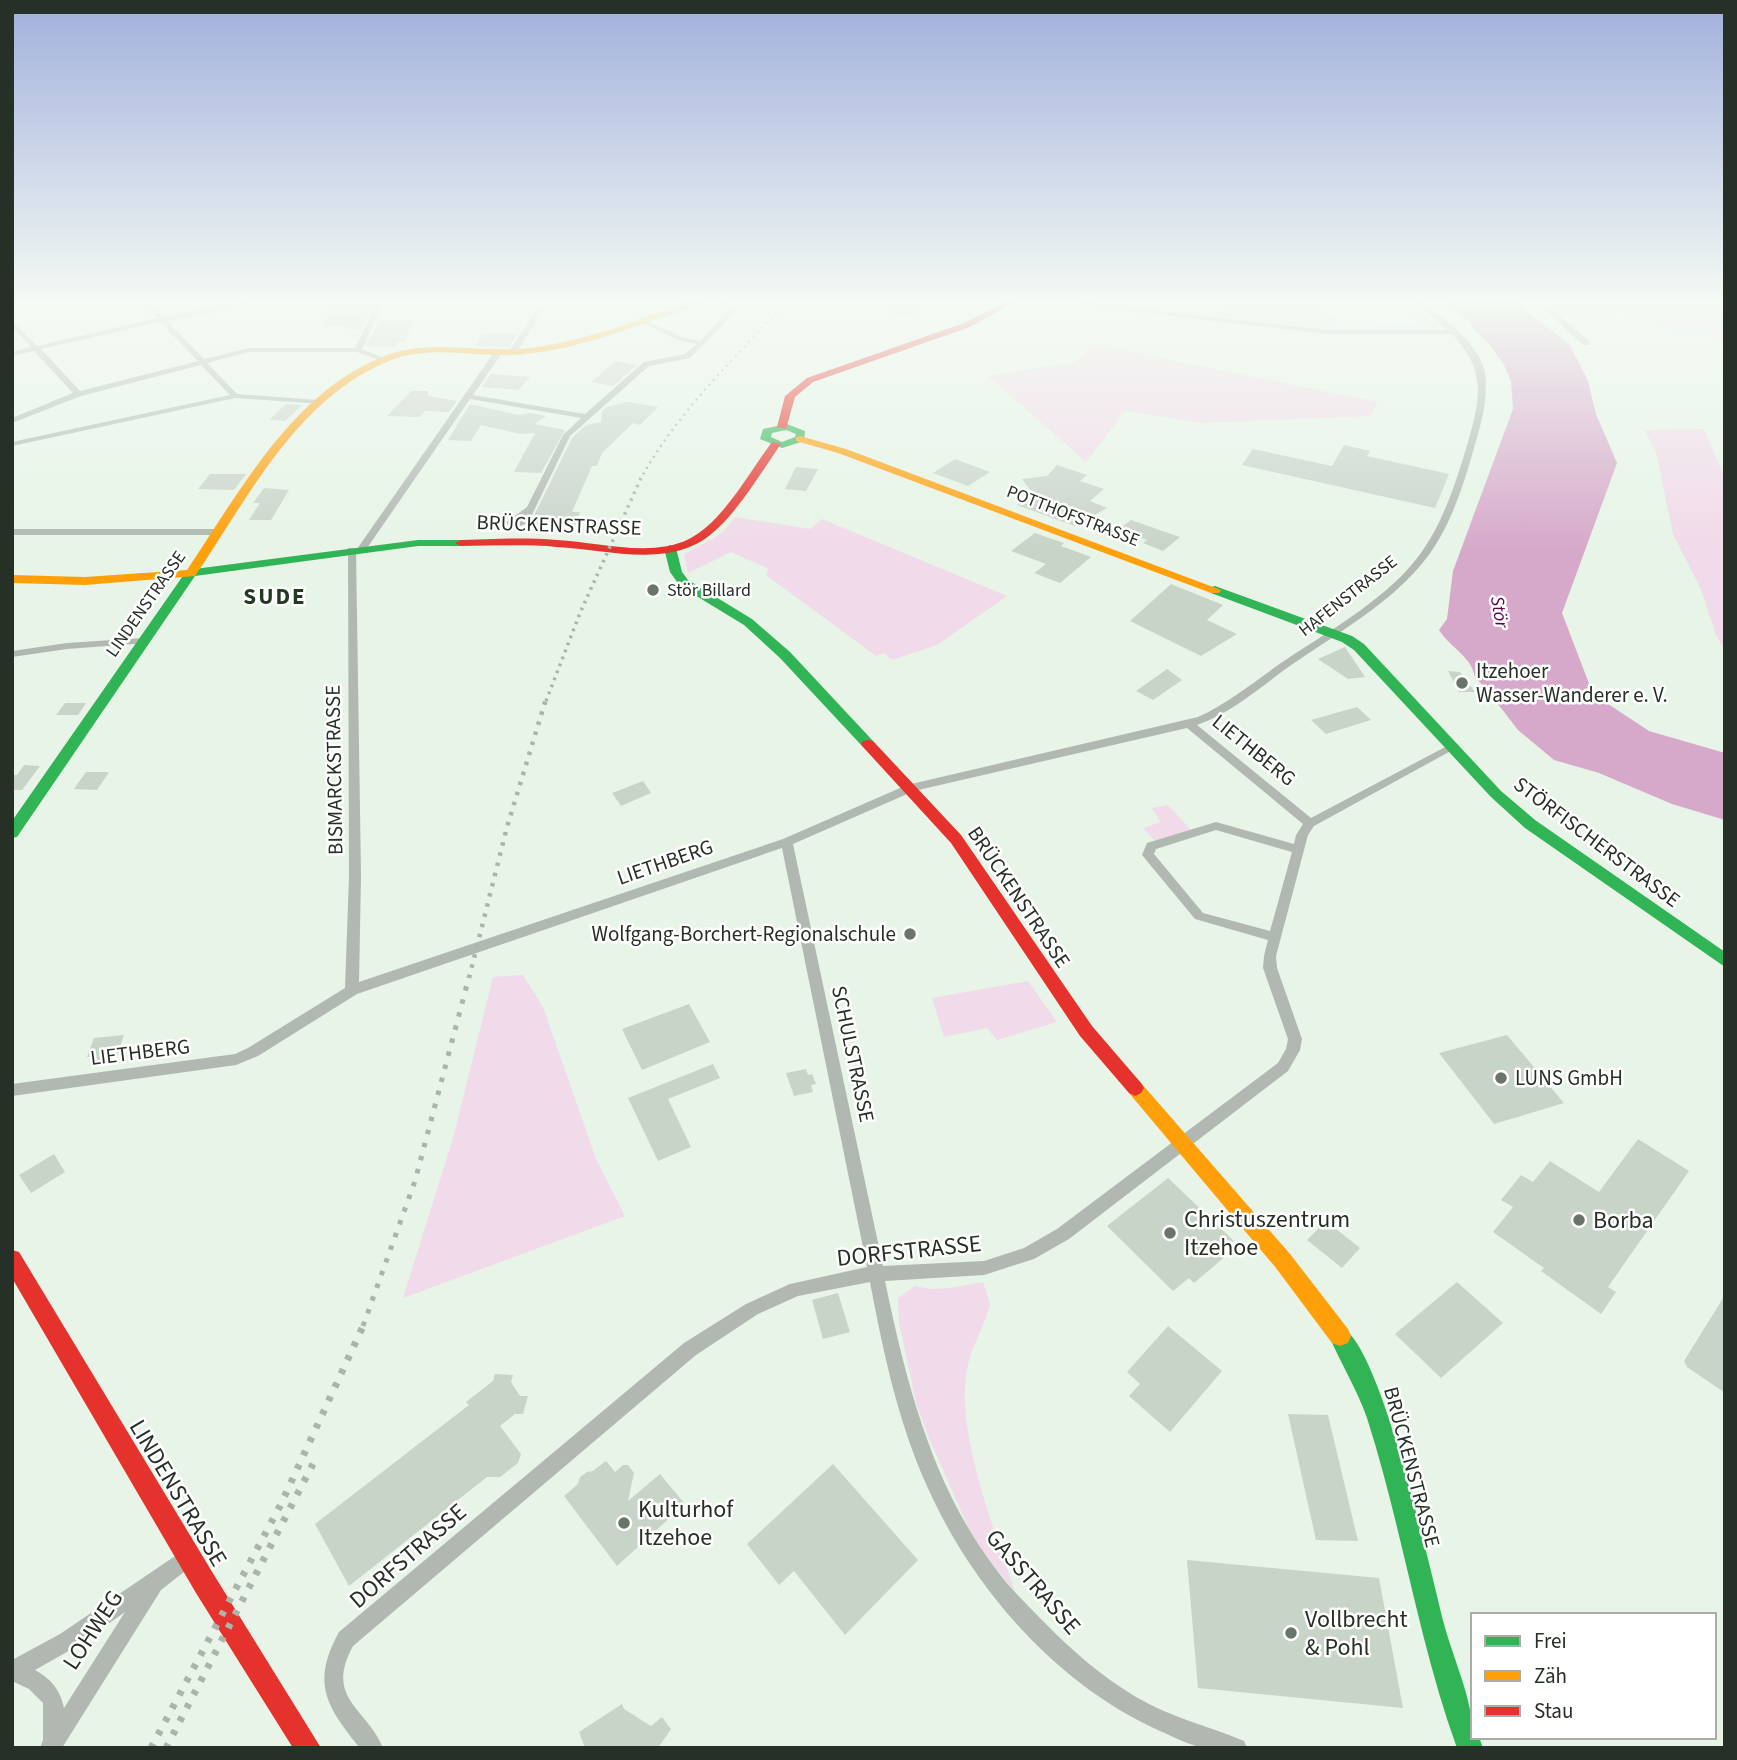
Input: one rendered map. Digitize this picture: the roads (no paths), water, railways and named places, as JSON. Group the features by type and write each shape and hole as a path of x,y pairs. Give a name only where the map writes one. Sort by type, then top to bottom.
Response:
{"street":[{"path":"70,385 78,394"},
{"path":"12,421 78,394 111,385"},
{"path":"224,385 235,396"},
{"name":"LINDENSTRASSE","path":"12,833 290,430 318,402 345,385"},
{"path":"356,549 477,385"},
{"path":"530,509 567,435 623,385"},
{"path":"782,427 790,396 804,385"},
{"name":"HAFENSTRASSE","path":"1189,724 1215,714 1332,633 1406,574 1425,554 1440,528 1471,446 1484,391 1483,385"},
{"path":"12,444 235,396 318,402"},
{"path":"467,396 587,417"},
{"path":"782,427 799,431 802,435 800,439 790,444 776,444 767,441 764,436 772,429 782,427"},
{"name":"POTTHOFSTRASSE","path":"800,439 842,451 1332,633"},
{"path":"670,548 693,542 711,529 776,444"},
{"path":"12,533 220,532"},
{"name":"BRÜCKENSTRASSE","path":"12,579 85,582 191,573 356,549 438,543 592,545 639,550 670,548 676,572 684,583 748,622 783,652 956,839 1086,1031 1309,1293 1345,1343 1367,1383 1379,1417 1452,1702 1470,1748"},
{"name":"BISMARCKSTRASSE","path":"352,990 356,549"},
{"name":"STÖRFISCHERSTRASSE","path":"1332,633 1359,646 1496,794 1530,824 1725,961"},
{"path":"12,654 67,646 143,641"},
{"name":"LIETHBERG","path":"12,1090 236,1059 253,1052 352,990 787,842 911,788 1189,724 1310,823"},
{"path":"1310,823 1453,747"},
{"name":"DORFSTRASSE","path":"373,1748 345,1709 333,1681 335,1656 346,1639 647,1383 717,1331 760,1305 796,1289 877,1274 972,1270 1028,1254 1063,1234 1276,1074 1290,1058 1295,1039 1270,968 1270,956 1297,849 1310,823"},
{"path":"1274,937 1199,916 1149,855 1149,850 1151,846 1216,826 1297,849"},
{"name":"SCHULSTRASSE","path":"787,842 877,1274"},
{"name":"LINDENSTRASSE","path":"12,1259 205,1584 307,1748"},
{"name":"GASSTRASSE","path":"877,1274 905,1399 932,1475 946,1507 984,1569 1066,1658 1106,1691 1163,1724 1237,1748"},
{"name":"LOHWEG","path":"51,1745 154,1583 189,1556"},
{"path":"12,1670 43,1657 120,1601 154,1583"},
{"name":"LOHWEG","path":"12,1670 35,1678 50,1692 55,1717 51,1745"}],"water":[{"name":"Stör","path":"1511,385 1589,385 1596,414 1617,463 1562,613 1593,694 1649,731 1725,753 1725,820 1672,804 1599,773 1554,760 1518,730 1475,678 1470,664 1439,630 1447,619 1453,571 1513,409"}],"railway":[{"path":"640,479 671,432 710,385"},
{"path":"546,701 580,613 640,479"},
{"path":"469,978 507,827 546,699"},
{"path":"363,1326 415,1181 469,977"},
{"path":"151,1748 281,1504 364,1324"},
{"path":"166,1748 315,1460"}],"place":[{"name":"Stör Billard","path":"653,590"},
{"name":"Itzehoer Wasser-Wanderer e. V.","path":"1462,683"},
{"name":"Wolfgang-Borchert-Regionalschule","path":"910,934"},
{"name":"LUNS GmbH","path":"1501,1078"},
{"name":"Borba","path":"1579,1220"},
{"name":"Christuszentrum Itzehoe","path":"1170,1233"},
{"name":"Kulturhof Itzehoe","path":"624,1523"},
{"name":"Vollbrecht & Pohl","path":"1291,1633"}],"district":[{"name":"SUDE","path":"275,596"}]}
